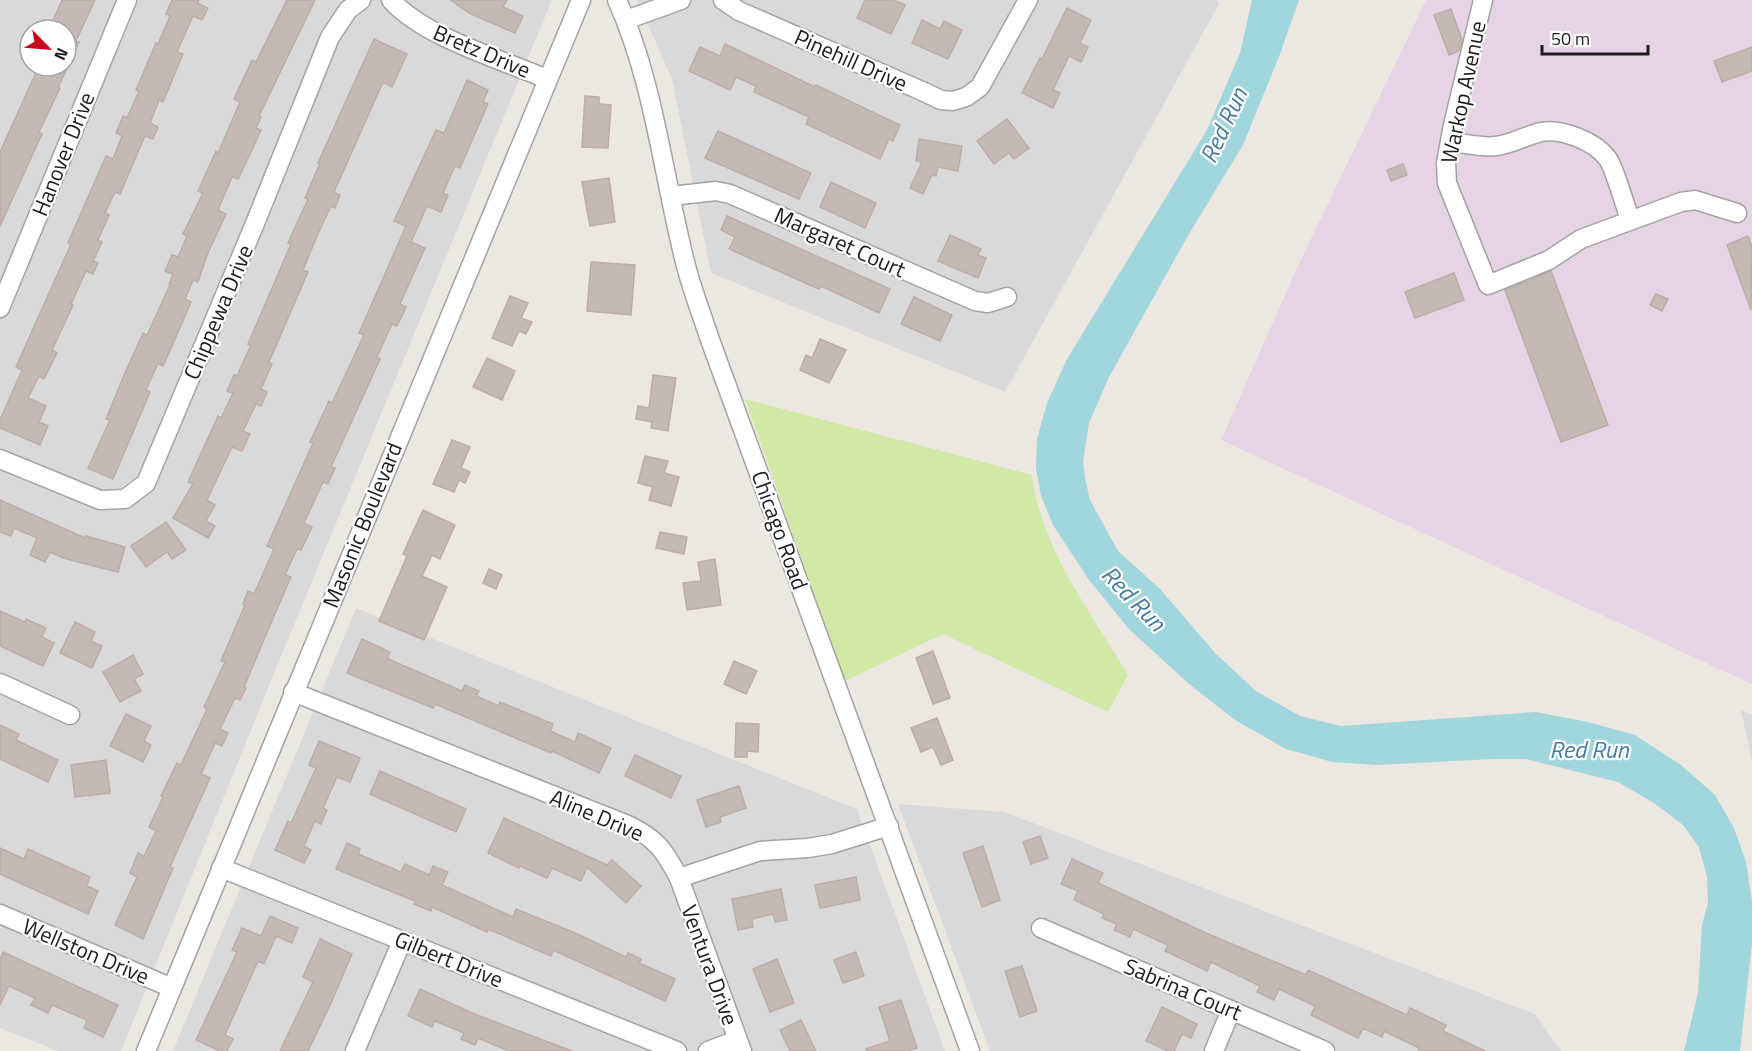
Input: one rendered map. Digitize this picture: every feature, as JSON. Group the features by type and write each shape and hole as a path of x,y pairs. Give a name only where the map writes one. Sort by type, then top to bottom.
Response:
{"street":[{"name":"Hanover Drive","path":"0,308 127,0"},
{"name":"Chippewa Drive","path":"0,459 99,500 125,499 146,483 330,37 348,10 361,0"},
{"name":"Bretz Drive","path":"391,0 417,22 439,34 547,79"},
{"name":"Masonic Boulevard","path":"146,1051 581,0"},
{"path":"626,20 681,0"},
{"name":"Pinehill Drive","path":"723,0 739,11 941,99 952,101 966,97 980,87 1028,0"},
{"name":"Warkop Avenue","path":"1483,0 1446,164 1447,183 1488,285 1549,260 1581,239 1630,220"},
{"name":"Chicago Road","path":"619,1 641,65 686,264 709,337 970,1051"},
{"path":"1450,142 1493,147 1511,144 1543,132 1559,132 1595,147 1608,159 1630,220 1681,202 1695,200 1737,213"},
{"name":"Margaret Court","path":"671,196 716,191 730,194 975,302 988,303 1007,297"},
{"path":"0,683 70,715"},
{"name":"Aline Drive","path":"293,692 647,834 666,853 679,878"},
{"path":"679,878 760,851 831,844 889,826"},
{"name":"Gilbert Drive","path":"221,868 677,1051"},
{"name":"Ventura Drive","path":"679,878 739,1046"},
{"name":"Wellston Drive","path":"0,914 172,988"},
{"name":"Sabrina Court","path":"1041,928 1325,1051"},
{"path":"355,1051 402,941"},
{"path":"1214,1051 1231,1010"},
{"path":"708,1051 739,1046"}],"shaded area":[{"path":"0,0 552,0 121,1051 58,1051 0,1028"},
{"path":"637,0 1217,0 1219,4 1005,392 711,273 672,79"},
{"path":"1426,0 1752,0 1752,684 1221,440 1296,270"},
{"path":"356,608 857,809 945,1051 173,1051"},
{"path":"1741,710 1752,715 1752,761"},
{"path":"898,804 1004,812 1535,1014 1561,1051 990,1051"}],"green space":[{"path":"745,399 1032,475 1037,502 1057,554 1084,604 1128,675 1108,712 943,634 845,681"}],"water":[{"name":"Red Run","path":"1252,0 1299,0 1243,145 1186,239 1108,379 1089,423 1083,461 1090,500 1118,551 1160,589 1216,654 1256,691 1300,716 1341,726 1536,712 1588,722 1635,735 1681,765 1715,795 1734,828 1746,862 1752,901 1752,943 1740,1051 1684,1051 1698,993 1702,925 1708,902 1707,877 1699,847 1683,825 1654,803 1618,782 1526,759 1377,765 1332,762 1286,749 1235,720 1189,684 1129,629 1089,580 1053,525 1041,496 1036,468 1037,439 1047,403 1067,359 1207,130 1240,53"}],"building":[{"path":"62,0 95,0 78,37 78,18 54,18"},
{"path":"172,0 199,0 197,3 208,8 202,20 193,16 177,52 183,54 163,102 159,100 150,123 158,127 153,139 145,136 120,194 115,192 105,213 109,215 98,240 102,242 93,261 98,263 93,274 86,271 52,350 57,353 44,379 39,376 28,398 46,406 39,422 48,426 40,445 0,428 0,420 22,370 16,367 71,244 68,243 106,156 113,159 122,136 116,133 123,116 127,118 139,91 136,90 170,16 166,14"},
{"path":"287,0 315,0 259,116 261,117 256,128 261,130 253,148 238,179 232,177 218,210 226,214 207,255 198,282 193,280 185,299 191,302 163,366 158,363 146,390 150,392 113,479 88,468 110,420 106,419 125,373 143,333 147,335 170,285 173,274 165,271 172,255 178,257 187,236 183,234 203,193 198,191 216,151 218,153 240,102 234,99 252,60 256,62"},
{"path":"451,0 507,0 503,7 523,16 515,33 469,13"},
{"path":"865,0 893,0 905,5 891,34 857,18"},
{"path":"1067,8 1091,20 1080,43 1088,47 1081,62 1069,56 1053,90 1060,93 1053,108 1022,93"},
{"path":"1451,9 1462,40 1459,51 1449,55 1434,15"},
{"path":"922,20 940,29 944,21 962,30 948,59 912,43"},
{"path":"374,39 407,54 392,87 383,82 334,192 340,195 335,208 331,206 317,236 303,270 308,272 269,362 272,364 261,389 267,392 261,406 256,404 243,431 250,434 242,451 232,447 207,500 215,505 206,521 215,526 208,538 173,518 193,484 188,482 218,416 221,418 233,393 227,391 234,375 237,376 251,345 248,344 291,244 288,243 308,199 305,198 320,163 318,163"},
{"path":"725,44 900,125 893,141 889,139 880,159 806,124 809,117 754,92 756,86 736,77 730,90 689,71 700,47 720,56"},
{"path":"1752,47 1752,71 1722,82 1714,61"},
{"path":"34,78 63,78 39,132 42,134 0,226 0,152"},
{"path":"467,80 488,90 483,102 488,104 460,168 455,166 443,193 448,195 441,212 427,206 411,242 425,248 400,304 406,307 397,326 392,324 377,357 380,359 331,467 335,468 328,484 323,482 304,523 312,527 301,550 297,549 285,575 291,577 244,687 246,688 240,700 235,698 220,729 228,733 222,746 215,743 201,774 210,778 170,867 173,868 143,939 115,925 137,877 130,873 138,853 144,856 156,831 149,827 163,797 161,796 177,763 181,765 207,709 204,707 225,662 221,661 245,605 243,604 248,591 254,594 274,549 267,546 313,443 310,442 329,401 332,403 364,335 359,333 406,226 394,221 436,130 444,133"},
{"path":"585,96 599,97 599,104 611,105 608,148 582,147"},
{"path":"1007,119 1029,148 1014,159 1009,153 994,164 977,141"},
{"path":"718,131 811,173 799,199 705,158"},
{"path":"919,139 962,146 958,171 938,167 936,176 932,175 923,194 910,188 922,162 916,161"},
{"path":"1403,164 1407,175 1391,181 1387,170"},
{"path":"609,178 615,222 590,226 582,182"},
{"path":"831,182 876,203 865,228 820,207"},
{"path":"727,216 890,289 879,313 821,286 819,289 729,249 735,237 721,230"},
{"path":"950,235 981,249 978,255 986,258 978,278 938,261"},
{"path":"1748,236 1752,247 1751,310 1727,245"},
{"path":"591,262 635,265 631,315 587,311"},
{"path":"1551,271 1608,425 1561,442 1505,290"},
{"path":"1454,273 1464,300 1415,318 1405,292"},
{"path":"1656,294 1668,299 1662,311 1650,305"},
{"path":"510,296 528,303 521,318 532,322 526,334 519,331 512,346 492,338"},
{"path":"914,297 952,315 940,341 901,324"},
{"path":"820,339 846,350 829,383 800,370 806,355 812,358"},
{"path":"487,358 515,371 502,400 473,387"},
{"path":"653,375 676,378 668,431 651,428 652,422 636,419 638,406 649,408"},
{"path":"452,440 470,447 461,468 470,472 465,483 459,480 454,492 433,484"},
{"path":"645,456 668,461 664,473 679,477 671,506 649,500 653,487 638,483"},
{"path":"0,500 85,538 86,536 125,547 118,572 63,558 50,552 45,562 30,555 37,538 14,528 11,536 0,532"},
{"path":"423,510 455,525 440,559 432,555 422,576 447,587 424,640 379,621 407,556 403,554"},
{"path":"166,522 186,550 172,559 167,552 146,567 131,546"},
{"path":"660,532 687,537 684,554 656,548"},
{"path":"715,559 721,605 687,610 683,583 701,581 698,562"},
{"path":"489,569 502,575 496,589 483,583"},
{"path":"0,611 46,628 42,637 54,643 43,666 0,646"},
{"path":"75,622 95,632 91,641 102,646 92,668 60,653"},
{"path":"362,639 390,652 387,658 393,661 462,691 465,685 479,691 476,696 499,706 500,702 553,724 550,731 575,742 578,733 611,748 599,773 552,751 551,753 435,704 433,708 347,673"},
{"path":"933,651 950,698 933,704 916,658"},
{"path":"133,655 143,674 134,679 141,691 120,702 103,672"},
{"path":"734,661 757,671 746,694 724,684"},
{"path":"126,714 151,726 144,741 151,745 143,762 110,746"},
{"path":"937,718 953,760 941,765 933,747 921,752 911,728"},
{"path":"736,723 759,724 758,752 747,751 747,757 735,757"},
{"path":"0,725 19,734 16,740 58,760 48,782 0,759"},
{"path":"319,741 360,758 350,782 337,777 323,808 327,810 321,824 315,821 304,846 311,850 304,863 275,850 288,821 291,823 316,768 309,765"},
{"path":"635,755 681,776 671,798 625,776"},
{"path":"106,760 110,793 75,797 71,765"},
{"path":"380,771 466,809 456,832 370,794"},
{"path":"739,786 746,808 720,817 721,822 706,827 697,800"},
{"path":"504,818 607,865 612,860 641,886 626,903 587,867 581,881 552,868 547,878 488,853"},
{"path":"1040,836 1048,858 1031,864 1023,842"},
{"path":"347,843 360,849 358,854 401,872 405,864 429,875 433,866 448,872 442,885 513,917 516,909 626,957 628,953 641,959 639,963 675,979 665,1001 553,950 551,956 488,929 487,932 432,907 431,911 414,904 415,901 336,869"},
{"path":"983,846 1000,900 982,907 963,853"},
{"path":"0,848 24,859 28,849 90,877 87,886 98,891 88,914 0,874"},
{"path":"1072,859 1103,873 1098,883 1206,933 1306,975 1308,970 1407,1015 1410,1008 1446,1025 1443,1031 1485,1051 1418,1051 1419,1048 1384,1031 1382,1037 1363,1028 1358,1038 1311,1015 1315,1006 1279,989 1274,1000 1257,992 1260,986 1211,962 1207,971 1165,951 1168,945 1133,929 1130,937 1114,930 1117,924 1102,918 1104,914 1074,900 1078,891 1061,884"},
{"path":"856,877 860,900 820,908 815,885"},
{"path":"781,889 787,920 775,922 773,914 752,919 753,927 738,930 732,899"},
{"path":"270,916 298,928 292,943 276,936 264,964 258,961 225,1035 233,1039 227,1051 220,1051 196,1040 237,952 232,950 242,928 261,936"},
{"path":"320,939 352,954 308,1051 280,1051 313,982 303,977"},
{"path":"3,952 118,1005 103,1037 84,1028 87,1020 52,1005 48,1013 31,1005 35,998 9,986 0,1005 0,960"},
{"path":"856,952 864,976 843,983 834,960"},
{"path":"777,959 794,1003 770,1012 753,969"},
{"path":"1022,966 1037,1011 1020,1017 1005,971"},
{"path":"420,989 472,1013 572,1051 509,1051 478,1038 475,1045 461,1039 464,1033 435,1021 432,1027 408,1016"},
{"path":"901,1000 917,1048 907,1051 867,1051 866,1049 890,1041 879,1007"},
{"path":"1162,1007 1197,1024 1191,1038 1182,1034 1174,1051 1168,1051 1146,1041"},
{"path":"801,1020 816,1051 790,1051 780,1030"}]}
